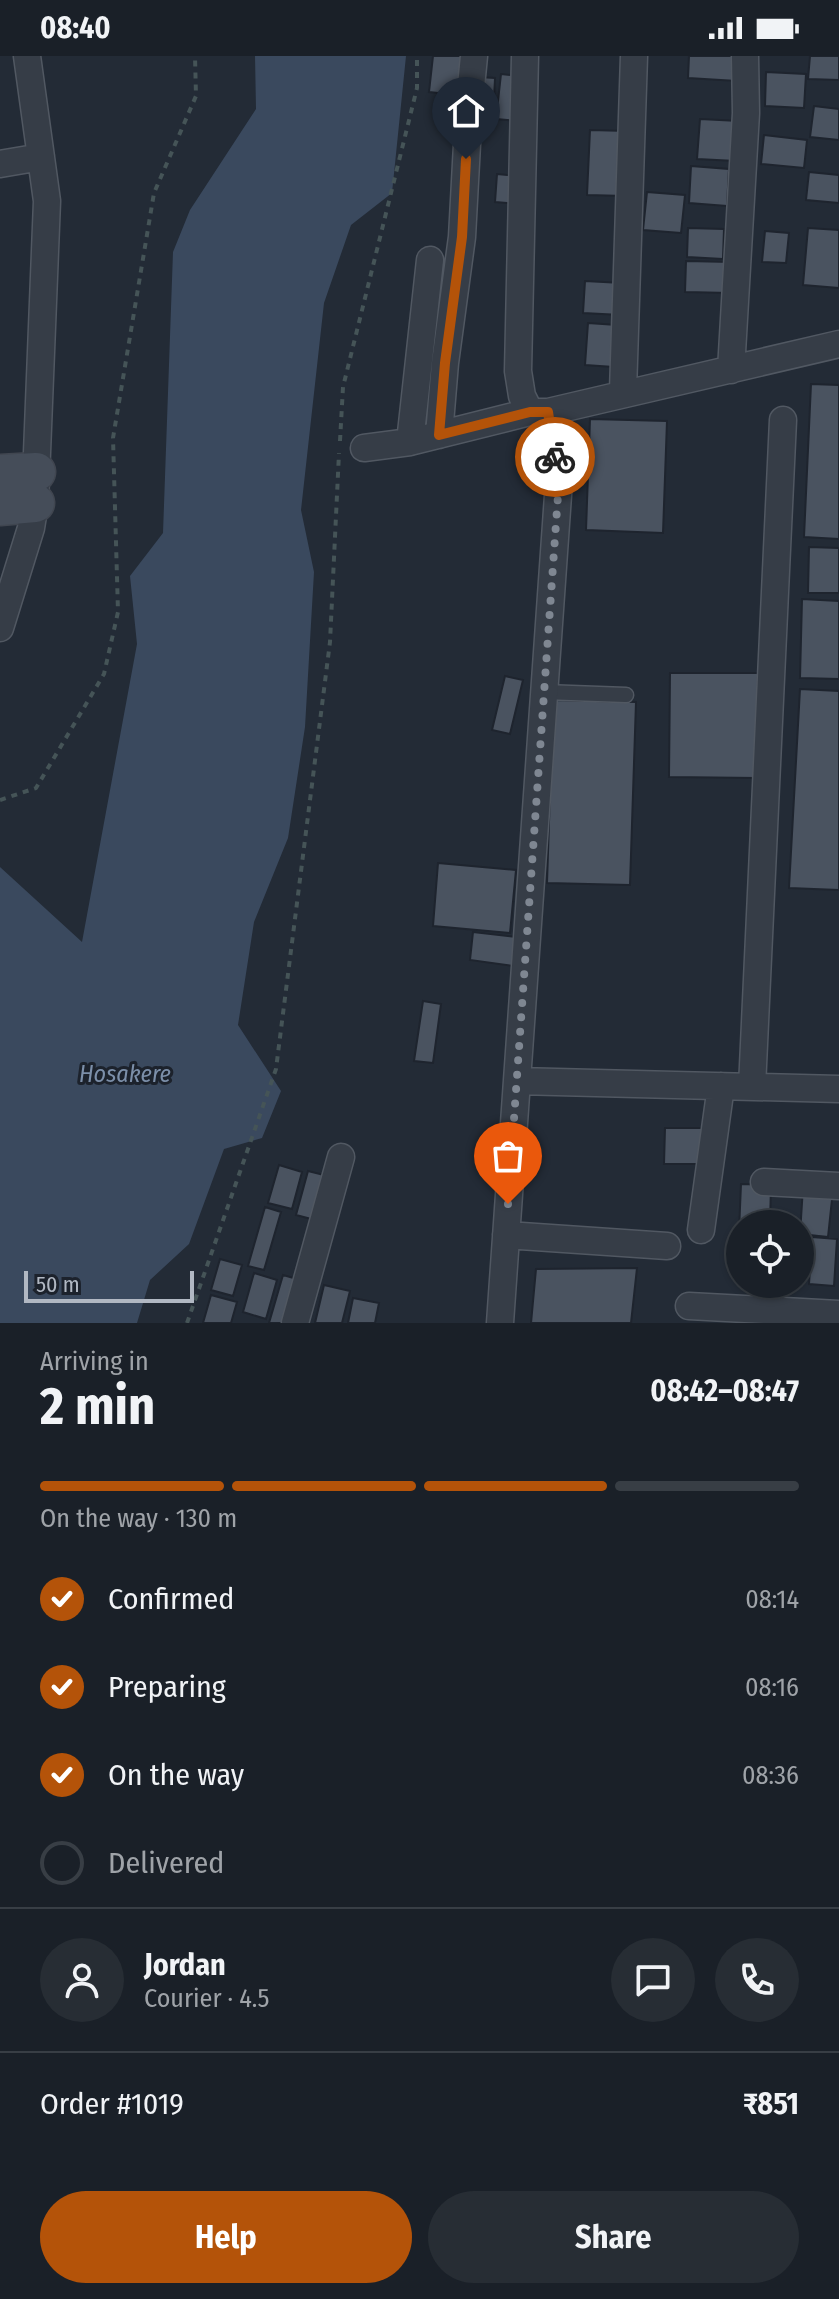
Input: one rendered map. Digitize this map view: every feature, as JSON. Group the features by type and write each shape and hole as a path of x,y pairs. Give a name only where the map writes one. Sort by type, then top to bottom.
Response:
{"street":[{"path":"0,628 31,528 18,489 47,201 27,56"},
{"path":"439,435 462,237 474,56"},
{"path":"500,1323 559,481 539,412 522,396 518,371 525,56"},
{"path":"620,395 623,391 634,56"},
{"path":"731,370 746,113 745,56"},
{"path":"0,164 41,157"},
{"path":"410,442 430,260"},
{"path":"364,448 410,442 839,344"},
{"path":"752,1087 783,420"},
{"path":"517,1081 839,1089"},
{"path":"701,1230 721,1086"},
{"path":"295,1323 341,1157"},
{"path":"764,1182 839,1186"},
{"path":"506,1235 667,1246"},
{"path":"689,1306 839,1314"}],"lane":[{"path":"544,692 626,695"}],"path":[{"path":"0,800 36,788 104,674 118,612 113,438 154,193 196,96 195,56"},
{"path":"187,1323 276,1069 330,642 343,387 417,88 417,56"}],"water":[{"name":"Hosakere","path":"255,56 406,56 392,193 351,225 324,303 301,510 314,572 305,727 288,838 254,922 238,1025 281,1091 262,1138 224,1149 189,1244 150,1280 137,1323 0,1323 0,867 82,942 137,644 130,576 163,533 173,252 190,210 256,109"}],"building":[{"path":"433,56 469,56 465,96 429,92"},
{"path":"689,56 738,56 737,81 688,78"},
{"path":"810,56 839,56 839,80 808,79"},
{"path":"766,72 806,74 804,108 765,106"},
{"path":"501,74 521,76 517,121 496,119"},
{"path":"479,77 495,78 493,122 477,122"},
{"path":"814,106 839,109 839,140 810,137"},
{"path":"700,119 739,121 736,161 697,159"},
{"path":"590,130 628,131 625,196 587,195"},
{"path":"764,135 807,140 804,168 761,164"},
{"path":"691,166 729,169 727,206 689,203"},
{"path":"809,172 839,175 839,203 806,200"},
{"path":"497,174 520,176 518,204 495,202"},
{"path":"647,192 685,195 681,233 643,230"},
{"path":"688,228 724,229 723,259 687,257"},
{"path":"808,228 839,230 839,288 803,285"},
{"path":"765,231 789,233 786,263 762,262"},
{"path":"686,261 732,262 730,293 685,292"},
{"path":"585,281 622,283 621,315 583,313"},
{"path":"588,323 617,325 614,367 585,365"},
{"path":"811,384 839,385 839,539 804,537"},
{"path":"590,419 667,421 663,533 586,530"},
{"path":"809,547 839,548 839,593 808,593"},
{"path":"802,599 839,601 839,679 800,678"},
{"path":"670,673 758,673 757,778 669,777"},
{"path":"505,676 523,680 510,734 492,730"},
{"path":"800,689 839,691 839,890 789,888"},
{"path":"553,700 636,702 630,885 547,883"},
{"path":"438,863 516,870 510,933 433,926"},
{"path":"473,932 516,937 513,966 470,960"},
{"path":"423,1001 441,1004 433,1063 414,1061"},
{"path":"665,1128 704,1128 704,1164 664,1164"},
{"path":"279,1165 302,1172 292,1209 268,1203"},
{"path":"308,1171 332,1177 319,1221 296,1215"},
{"path":"741,1184 771,1185 770,1210 740,1210"},
{"path":"803,1187 833,1190 828,1237 814,1236 814,1210 802,1210"},
{"path":"265,1207 281,1212 264,1270 248,1266"},
{"path":"814,1237 837,1239 834,1286 814,1284"},
{"path":"220,1259 242,1265 233,1296 211,1290"},
{"path":"637,1268 631,1323 531,1323 536,1269"},
{"path":"254,1273 277,1280 266,1319 243,1312"},
{"path":"283,1275 304,1281 292,1323 269,1323"},
{"path":"324,1285 350,1291 342,1323 315,1323"},
{"path":"211,1295 237,1302 231,1323 203,1323"},
{"path":"353,1298 379,1303 375,1323 348,1323"}],"way so far":[{"path":"508,1204 559,481 555,457"}],"route":[{"path":"466,159 462,237 439,435 530,412 548,412 555,457"}]}
